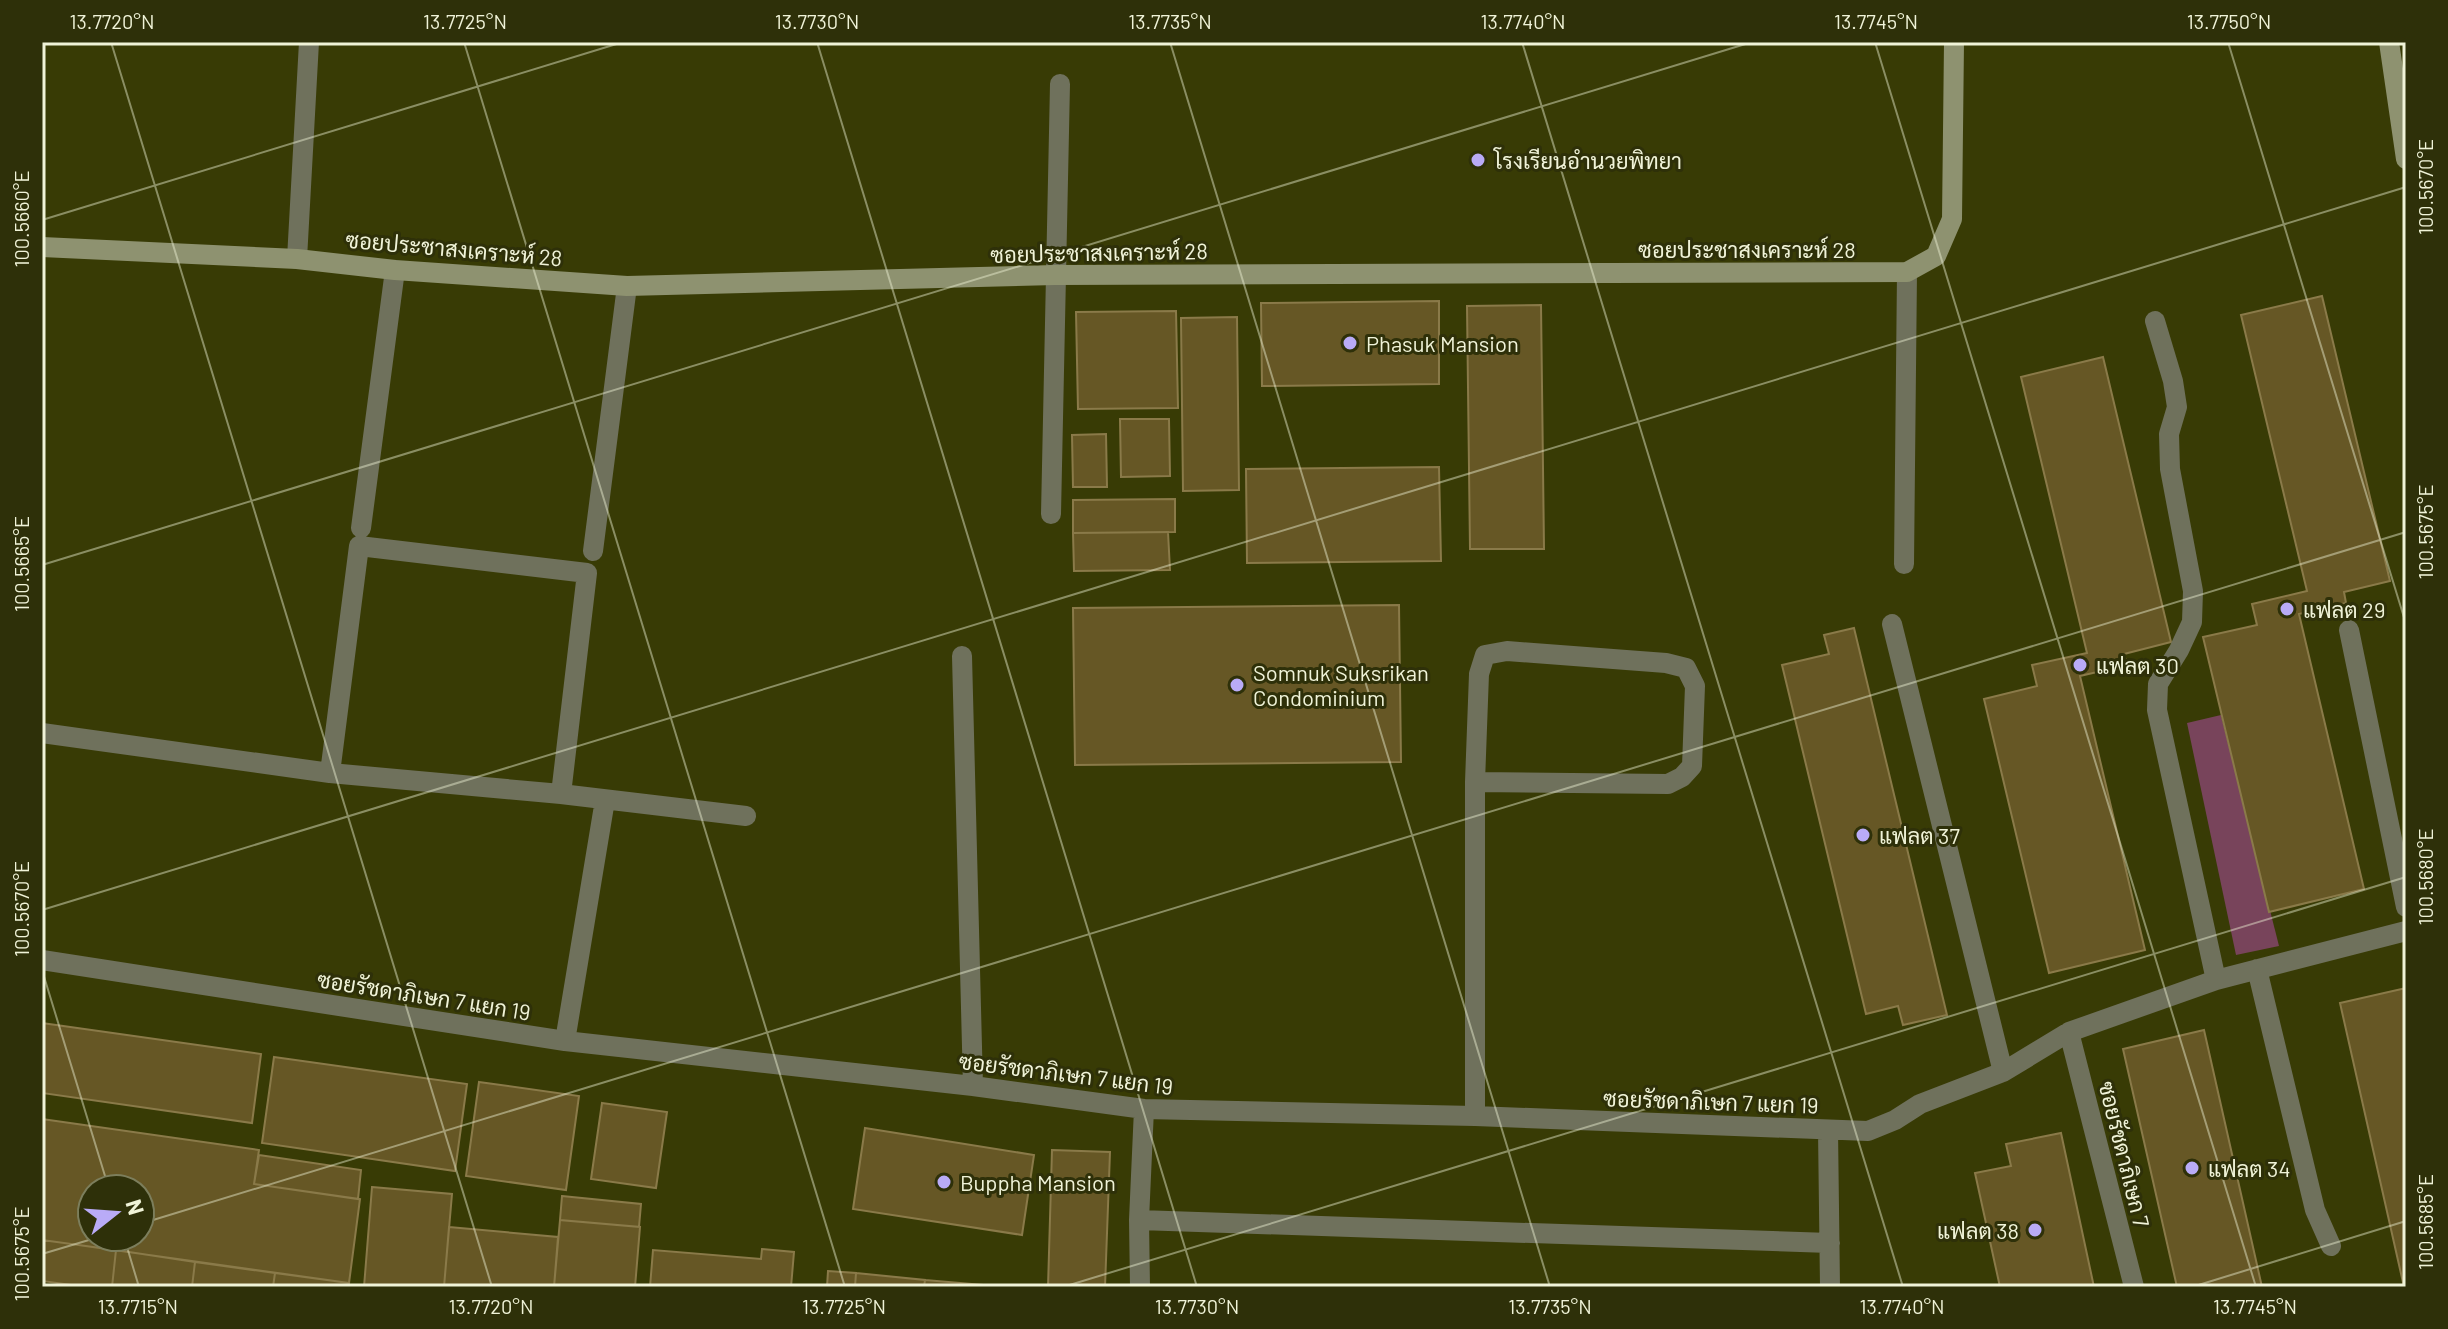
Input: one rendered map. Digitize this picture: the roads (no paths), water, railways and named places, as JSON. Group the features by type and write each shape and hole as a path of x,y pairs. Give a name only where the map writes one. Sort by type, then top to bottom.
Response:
{"street":[{"path":"297,259 309,42"},
{"path":"1904,564 1907,272 1936,256 1952,219 1954,42"},
{"path":"2389,42 2406,159"},
{"path":"1051,514 1060,84"},
{"name":"ซอยประชาสงเคราะห์ 28","path":"42,247 297,259 395,270 627,286 1055,275 1907,272"},
{"path":"361,528 395,270"},
{"path":"593,551 627,286"},
{"path":"2155,321 2173,381 2177,407 2169,434 2170,469 2193,591 2192,622 2158,684 2157,710 2216,980"},
{"path":"330,773 359,546 587,573 561,794"},
{"path":"1892,624 2003,1072"},
{"path":"2349,630 2406,907"},
{"path":"1475,782 1668,784 1682,777 1692,766 1695,686 1686,668 1666,663 1507,651 1485,655 1479,674 1475,782 1475,1116"},
{"path":"962,656 973,1086"},
{"path":"42,733 330,773 561,794 746,816"},
{"path":"565,1041 605,800"},
{"name":"ซอยรัชดาภิเษก 7 แยก 19","path":"42,960 565,1041 973,1086 1144,1109 1475,1116 1868,1131 1895,1120 1920,1104 2003,1072 2069,1032 2216,980 2406,931"},
{"path":"2257,969 2315,1210 2331,1246"},
{"name":"ซอยรัชดาภิเษก 7","path":"2069,1032 2134,1287"},
{"path":"1140,1287 1139,1220 1144,1109"},
{"path":"1828,1130 1830,1287"},
{"path":"1139,1220 1830,1243"}],"place":[{"name":"โรงเรียนอำนวยพิทยา","path":"1478,160"},
{"name":"Phasuk Mansion","path":"1350,343"},
{"name":"แฟลต 29","path":"2287,609"},
{"name":"แฟลต 30","path":"2080,665"},
{"name":"Somnuk Suksrikan Condominium","path":"1237,685"},
{"name":"แฟลต 37","path":"1863,835"},
{"name":"แฟลต 34","path":"2192,1168"},
{"name":"Buppha Mansion","path":"944,1182"},
{"name":"แฟลต 38","path":"2035,1230"}]}
